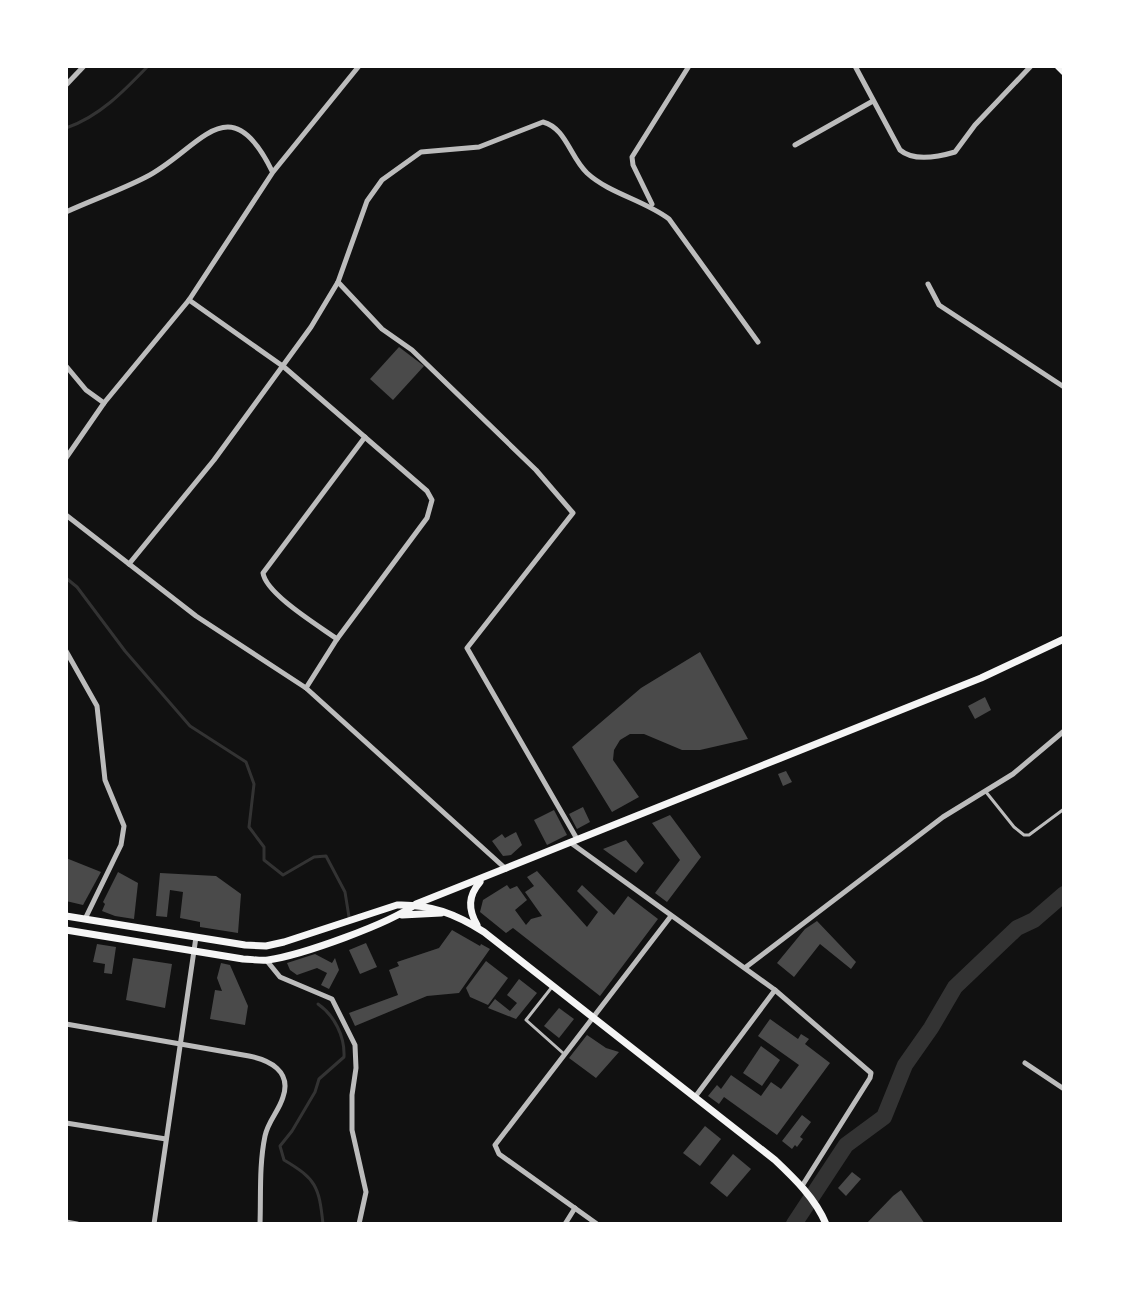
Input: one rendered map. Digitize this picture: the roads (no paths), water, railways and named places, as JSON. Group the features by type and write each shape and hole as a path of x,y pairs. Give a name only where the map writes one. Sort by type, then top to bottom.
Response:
{"main road":[{"path":"1058,66 1064,72"},
{"path":"66,930 266,960 301,952 401,915 416,904 981,678 1064,639"},
{"path":"481,880 473,889 470,913 484,932"},
{"path":"66,916 266,946 397,905 416,904 452,913 484,932 775,1160 804,1190 826,1224"},
{"path":"401,915 452,913"}],"street":[{"path":"66,85 84,66"},
{"path":"66,458 104,403 189,300 273,172 359,66"},
{"path":"653,207 632,157 689,66"},
{"path":"855,66 900,150 907,156 943,156 955,152 975,125 1031,66"},
{"path":"795,145 873,101"},
{"path":"129,564 214,460 327,304 367,201 382,180 421,152 479,147 543,122 556,127 586,172 604,186 653,207 669,219 758,342"},
{"path":"66,212 147,177 193,141 214,130 229,127 250,136 261,148 273,172"},
{"path":"338,282 382,329 412,350 536,470 573,513 467,648 574,842 671,916 746,967 871,1073 804,1190"},
{"path":"928,284 939,305 1064,387"},
{"path":"189,300 284,367 427,491 432,500 431,510 337,639 306,688"},
{"path":"66,366 86,390 104,403"},
{"path":"337,639 273,591 264,581 263,573 365,437"},
{"path":"66,515 196,616 306,688 507,869"},
{"path":"66,651 97,706 105,780 124,826 121,845 85,919"},
{"path":"746,967 943,817 1013,774 1064,731"},
{"path":"597,1224 499,1154 495,1145 671,916"},
{"path":"154,1224 196,937"},
{"path":"266,960 280,977 332,999 355,1045 351,1115 366,1192 359,1224"},
{"path":"695,1097 775,990"},
{"path":"66,1024 268,1060 277,1067 284,1081 284,1096 265,1136 260,1224"},
{"path":"1025,1063 1064,1089"},
{"path":"66,1123 166,1139"},
{"path":"565,1224 575,1208"},
{"path":"66,1222 77,1224"}],"lane":[{"path":"986,792 1024,835 1029,835 1064,809"},
{"path":"552,987 526,1020 564,1054"}],"waterway":[{"path":"66,128 100,110 148,66"},
{"path":"66,578 77,587 125,651 190,726 246,762 254,784 249,827 264,847 264,860 283,875 314,857 326,856 345,892 349,917"},
{"path":"794,1224 846,1145 884,1117 905,1065 955,987 1017,928 1034,920 1064,894"},
{"path":"318,1004 337,1027 343,1041 344,1057 319,1079 315,1092 280,1146 284,1160 314,1185 323,1224"}]}
